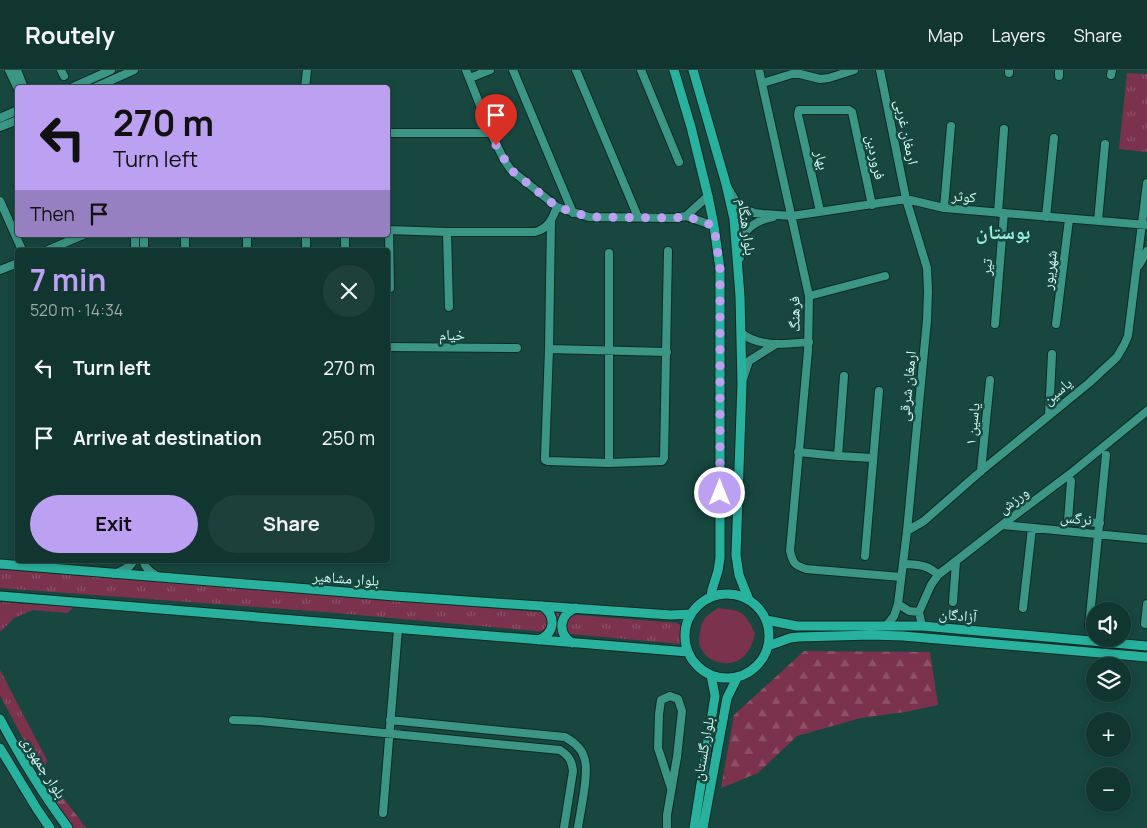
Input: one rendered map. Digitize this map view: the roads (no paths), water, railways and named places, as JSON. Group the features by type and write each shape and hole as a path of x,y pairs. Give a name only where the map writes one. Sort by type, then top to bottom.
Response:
{"main road":[{"path":"674,70 691,127 708,196 720,269 720,558 711,597"},
{"name":"بلوار هنگام","path":"693,70 726,184 734,219 738,267 742,384 736,561 739,575 750,600"},
{"path":"720,477 739,477"},
{"name":"بلوار مشاهیر","path":"0,564 134,574 158,578 542,606 671,615 691,614"},
{"path":"731,594 750,600 766,620 769,633 768,646 763,659 754,669 737,678 724,679 711,676 699,668 688,652 685,633 691,614 700,604 718,595 731,594"},
{"path":"0,596 688,652"},
{"path":"538,640 547,634 552,624 550,613 542,606"},
{"path":"572,643 563,635 561,624 566,614 576,608"},
{"name":"آزادگان","path":"766,620 797,626 922,626 1147,646"},
{"name":"آزادگان","path":"768,646 790,638 799,637 871,635 932,638 1147,657"},
{"name":"بلوار گلستان","path":"694,828 715,696 711,676"},
{"name":"بلوار گلستان","path":"704,828 726,698 737,678"},
{"name":"بلوار جمهوری","path":"0,719 19,755 48,802 68,828"},
{"name":"بلوار جمهوری","path":"0,748 2,759 50,828"}],"street":[{"path":"9,70 16,85"},
{"path":"16,70 23,85"},
{"path":"77,85 111,70"},
{"path":"101,85 134,70"},
{"path":"305,85 307,70"},
{"path":"490,70 468,74 491,133 504,160 511,170 557,207 589,217 675,218 686,216 714,226"},
{"path":"514,70 573,212"},
{"path":"576,70 638,217"},
{"path":"641,70 679,162"},
{"name":"فرهنگ","path":"759,70 810,296 809,342 790,551 793,562 799,567 806,569 901,577"},
{"path":"763,83 800,72 820,79 829,78 836,72 854,70"},
{"name":"ارمغان غربی","path":"880,70 906,199"},
{"path":"99,85 100,75"},
{"path":"92,78 98,85"},
{"name":"بهار","path":"820,211 798,115 799,110 849,110 853,116"},
{"path":"0,118 15,111"},
{"name":"فروردین","path":"853,116 872,205"},
{"path":"0,127 15,121"},
{"path":"944,208 951,126"},
{"name":"تیر","path":"995,324 1004,129"},
{"path":"390,133 491,133"},
{"path":"1046,217 1054,138"},
{"path":"1098,221 1105,144"},
{"name":"یاسین","path":"907,531 924,520 1117,358 1128,336 1135,271 1144,224 1147,183"},
{"name":"کوثر","path":"726,184 738,205 754,213 792,216 906,199 944,208 1144,224"},
{"path":"686,216 708,196"},
{"name":"ارمغان شرقی","path":"898,604 928,320 927,268 906,199"},
{"path":"0,201 15,234"},
{"path":"557,207 551,222 546,460 548,461 610,463 662,461 664,458 668,250"},
{"name":"کوثر","path":"738,267 744,234 760,221 780,215"},
{"name":"شهریور","path":"1056,324 1068,219"},
{"path":"390,231 529,233 543,230 551,222"},
{"path":"447,232 449,307"},
{"path":"52,248 77,237"},
{"path":"1135,271 1147,251"},
{"path":"608,253 610,463"},
{"path":"0,270 15,264"},
{"path":"810,296 885,276"},
{"path":"740,332 749,339 759,342 776,344 809,342"},
{"path":"742,384 749,362 776,344"},
{"name":"خیام","path":"390,347 517,348"},
{"path":"549,349 667,352"},
{"path":"1049,415 1052,354"},
{"path":"838,456 844,376"},
{"name":"یاسین ۱","path":"981,471 990,380"},
{"path":"865,556 879,391"},
{"name":"ورزش","path":"919,612 931,585 938,575 1070,474 1147,411"},
{"path":"798,452 872,458"},
{"path":"1092,602 1106,455"},
{"path":"1072,481 1068,521 1100,523"},
{"name":"نرگس","path":"1002,525 1147,539"},
{"path":"1023,608 1032,528"},
{"path":"953,602 956,562"},
{"path":"114,574 129,567 132,563"},
{"path":"144,563 144,566 158,578"},
{"path":"903,564 922,565 938,575"},
{"path":"887,625 894,616 898,604 909,611 919,612 922,626"},
{"path":"1145,624 1147,604"},
{"path":"383,813 398,629"},
{"path":"667,828 667,815 672,788 677,757 682,711 678,699 670,696 661,700 658,748 672,788"},
{"path":"233,720 560,750 568,754 572,762 573,771 564,828"},
{"path":"390,720 565,737 577,745 585,757 587,771 578,828"}],"district":[{"name":"بوستان","path":"1003,231"}]}
